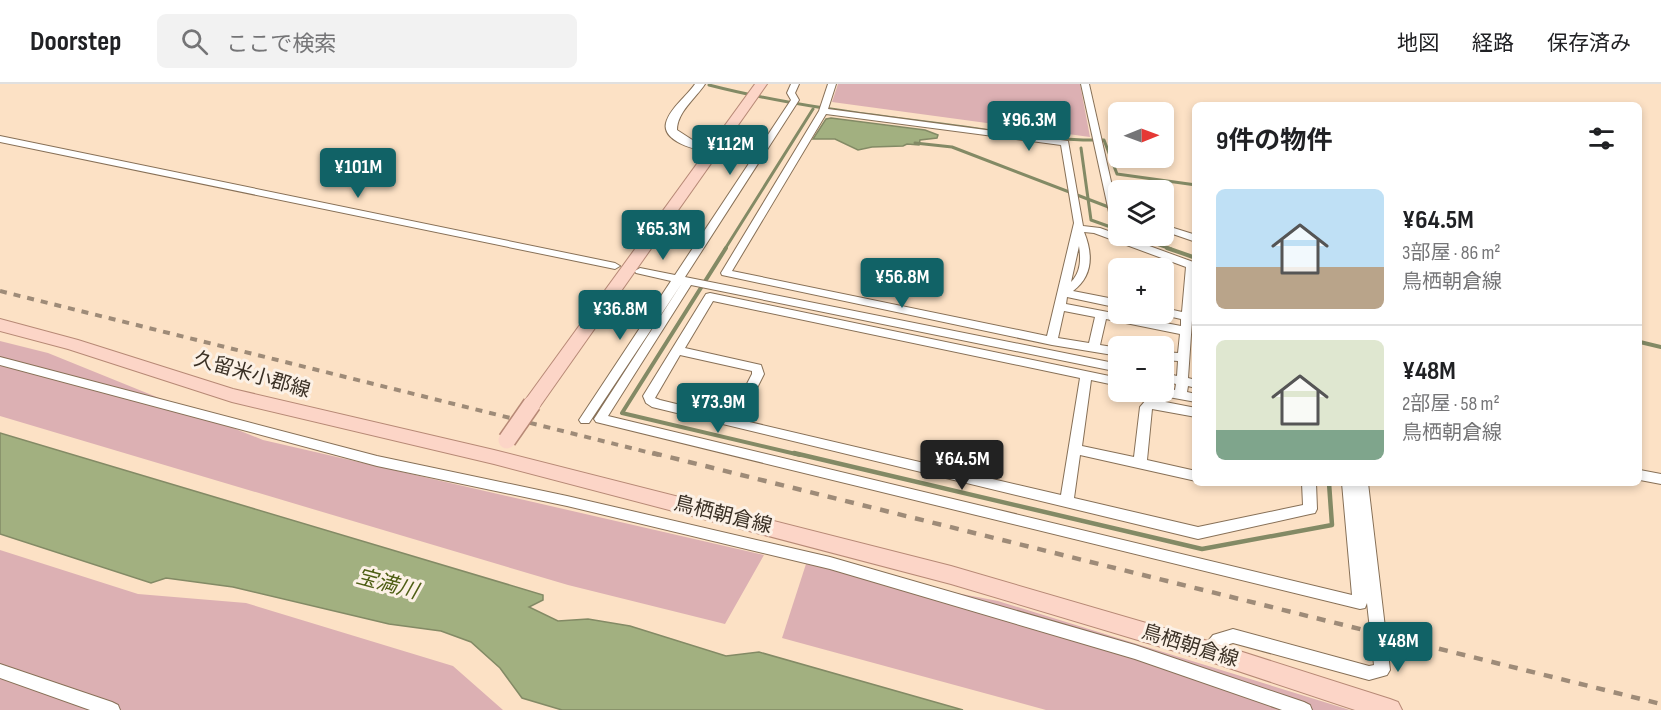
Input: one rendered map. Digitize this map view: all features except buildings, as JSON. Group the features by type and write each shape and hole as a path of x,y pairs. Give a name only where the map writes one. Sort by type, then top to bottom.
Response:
{"main road":[{"path":"494,458 761,84"},
{"name":"久留米小郡線","path":"0,325 82,347 232,395 494,458"},
{"name":"鳥栖朝倉線","path":"494,458 962,578 1208,651 1390,710"}],"street":[{"path":"700,84 675,116 672,126 674,135 683,142 715,149"},
{"path":"795,84 791,93 795,100 600,419 1360,603 1361,486"},
{"path":"832,84 823,111 726,273 1052,341 1108,350"},
{"path":"1085,84 1108,186"},
{"path":"823,111 1065,143 1078,228 1087,253 1082,275 1073,287 1063,293 1052,341"},
{"path":"0,139 615,266"},
{"path":"1078,228 1096,230 1192,266"},
{"path":"1174,231 1192,238"},
{"path":"640,271 1108,366"},
{"path":"1181,395 1182,381 1188,365 1186,331 1192,274"},
{"path":"585,420 684,280"},
{"path":"1063,293 1108,302"},
{"path":"1108,380 710,297 650,396 650,400 656,404 1198,533 1310,509 1309,486"},
{"path":"1060,307 1186,331"},
{"path":"1174,314 1187,317"},
{"path":"1094,348 1101,315"},
{"path":"678,350 757,368 758,374 734,422"},
{"path":"0,361 377,461 567,501 830,563 1136,652 1304,710"},
{"path":"1067,501 1086,375"},
{"path":"1174,379 1192,383"},
{"path":"1174,394 1192,397"},
{"path":"1140,463 1146,407 1150,403 1192,412"},
{"path":"1075,449 1192,475"},
{"path":"1642,475 1661,479"},
{"path":"1208,651 1218,640 1233,636 1369,673 1382,670 1361,534 1350,486"},
{"path":"0,671 112,710"}],"shaded area":[{"path":"838,84 1080,84 1090,137 832,102"},
{"path":"0,341 48,353 263,440 764,555 725,624 568,585 0,416"},
{"path":"0,550 138,594 246,603 453,666 503,710 0,710"},
{"path":"806,564 998,601 1350,710 1046,710 782,638"}],"water":[{"path":"826,119 925,130 938,135 937,138 920,140 919,145 907,144 858,150 835,139 813,139"},
{"name":"宝満川","path":"0,433 543,595 543,600 529,607 558,621 588,619 630,626 726,656 759,652 963,710 562,710 522,698 500,668 471,642 441,631 389,624 233,587 166,578 151,583 0,534"}],"waterway":[{"path":"709,85 798,104 858,113 1026,135 1104,140 1117,174 1192,184"},
{"path":"725,249 813,109"},
{"path":"915,143 952,147 1088,199"},
{"path":"1081,148 1088,199"},
{"path":"1088,199 1108,207"},
{"path":"1088,199 1091,220 1108,226"},
{"path":"1162,246 1171,249"},
{"path":"726,248 622,413 800,455"},
{"path":"1167,248 1192,257"},
{"path":"1642,342 1661,347"},
{"path":"794,453 1202,549 1332,525 1329,486"}],"railway":[{"path":"0,291 659,455"},
{"path":"653,453 1661,704"}]}
